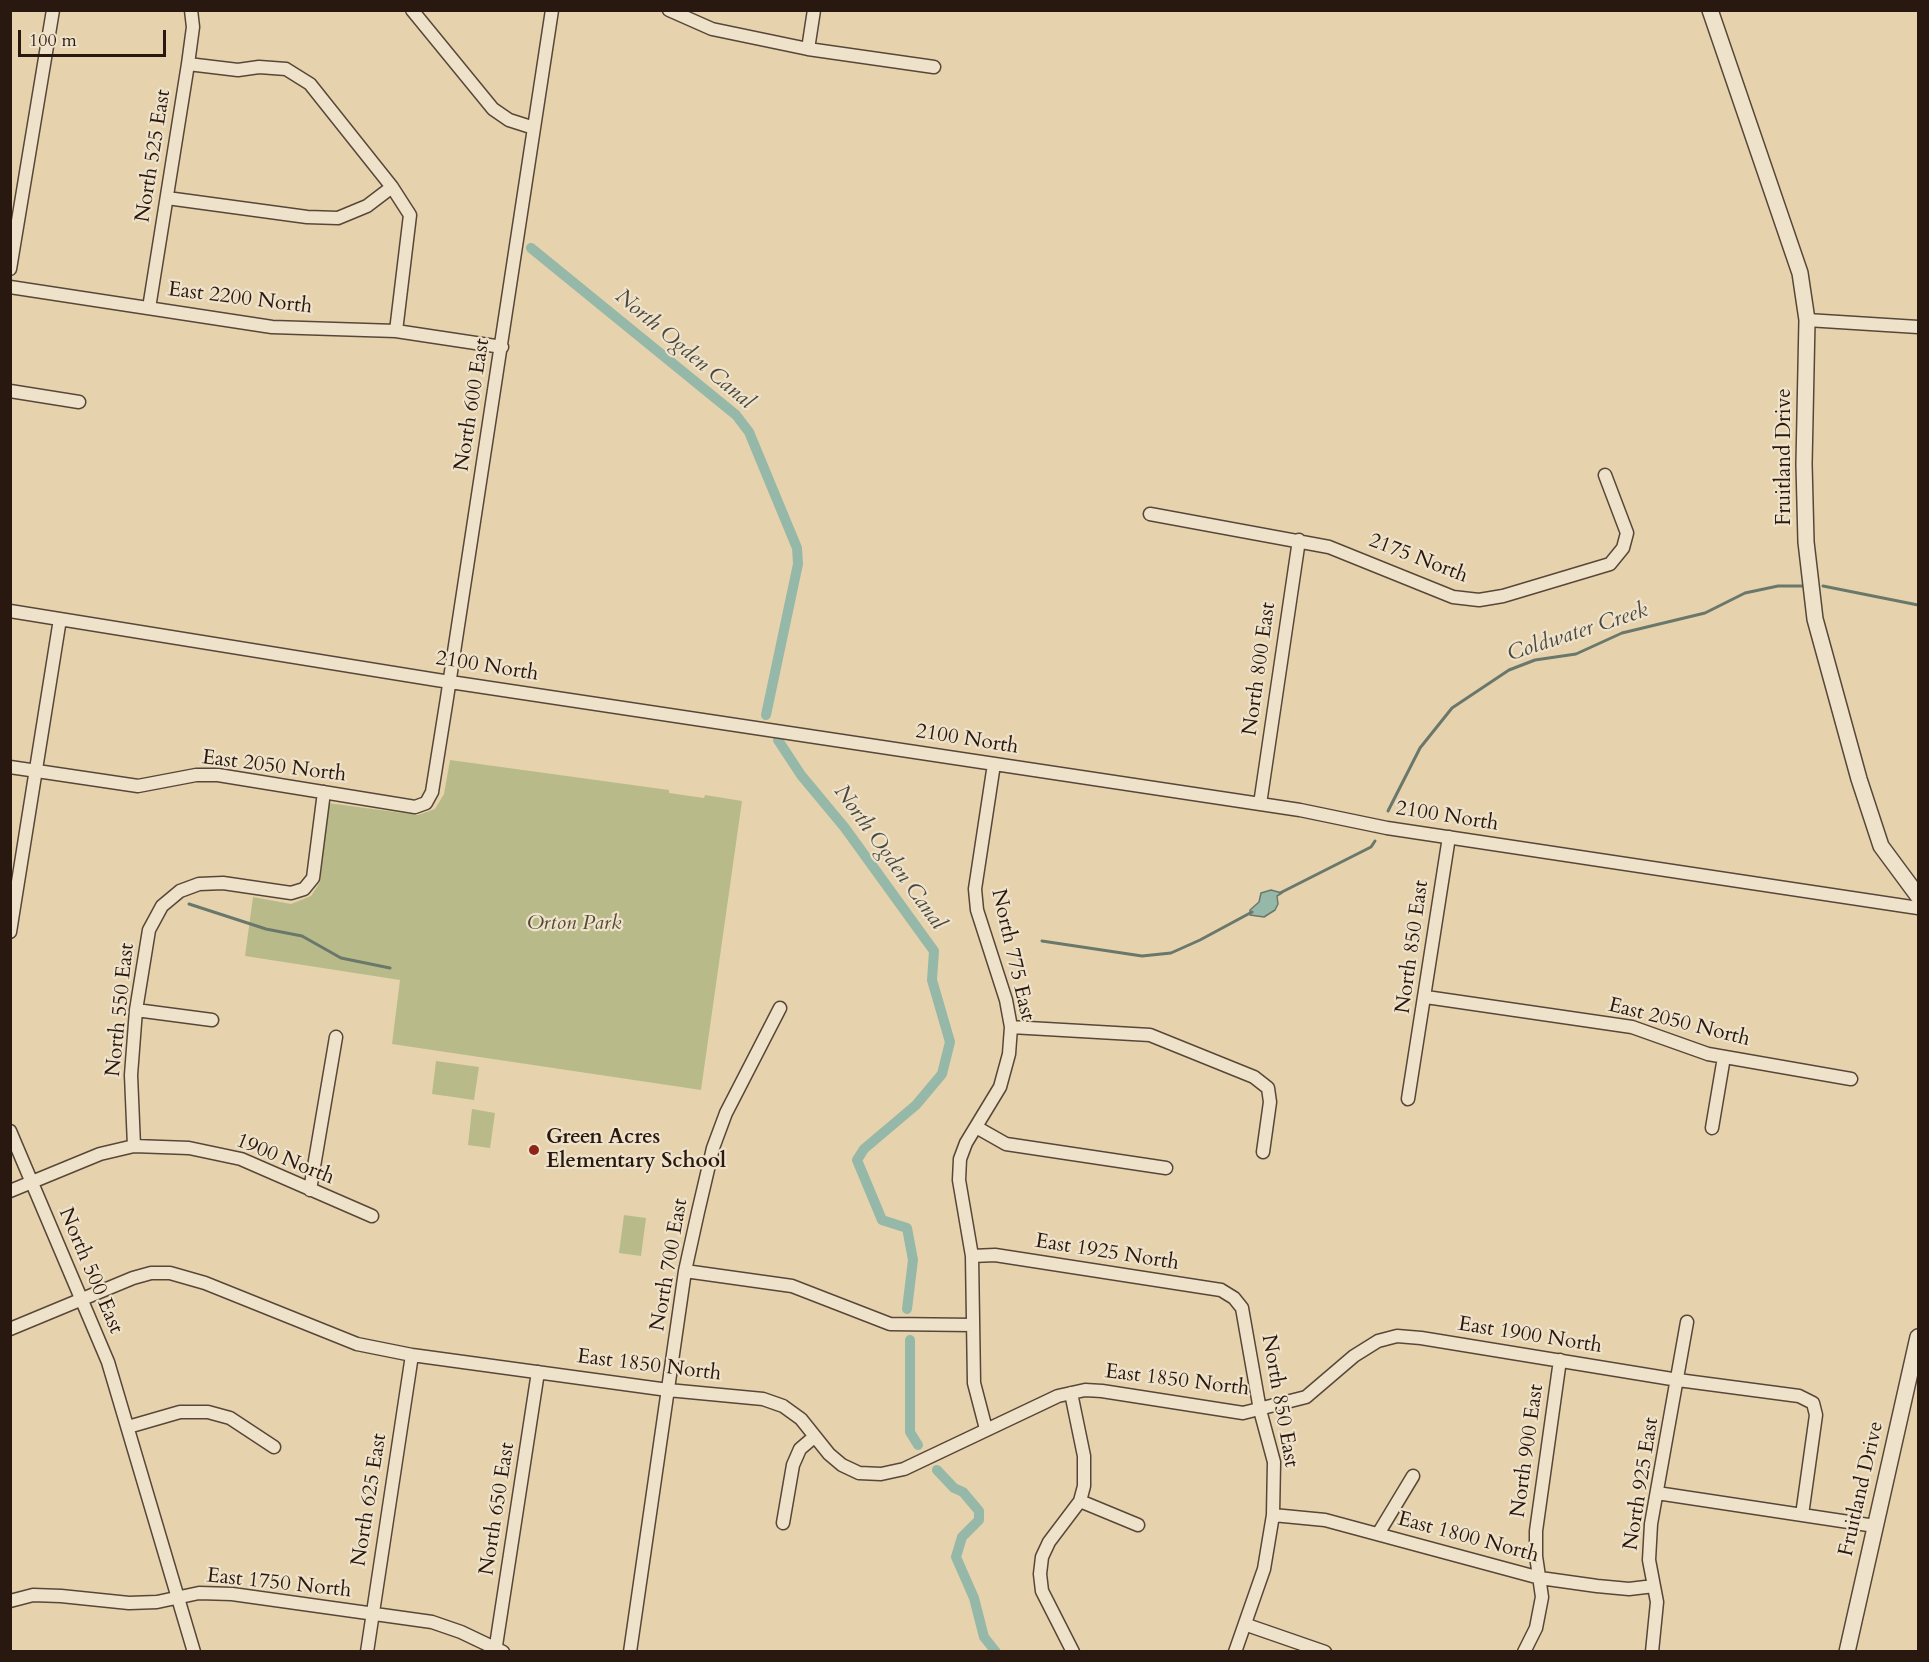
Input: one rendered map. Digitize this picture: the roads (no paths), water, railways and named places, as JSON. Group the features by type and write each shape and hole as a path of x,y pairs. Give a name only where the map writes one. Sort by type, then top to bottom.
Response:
{"street":[{"path":"10,269 53,10"},
{"name":"North 525 East","path":"149,308 188,64 193,27 191,10"},
{"path":"412,10 493,109 509,120 534,128"},
{"name":"North 600 East","path":"426,803 432,792 552,10"},
{"path":"669,10 687,14 711,29 808,48 934,68"},
{"path":"808,48 814,10"},
{"name":"Fruitland Drive","path":"1710,10 1800,273 1807,320 1804,464 1806,542 1815,618 1859,779 1881,846 1918,896"},
{"path":"188,64 238,70 259,67 286,69 310,84 392,186 410,215 396,331"},
{"path":"167,198 307,217 338,218 367,206 392,186"},
{"name":"East 2200 North","path":"10,287 272,327 396,331 502,347"},
{"path":"1807,320 1918,327"},
{"path":"10,391 79,402"},
{"name":"2175 North","path":"1150,513 1329,547 1453,597 1479,600 1503,596 1610,564 1623,548 1627,533 1624,520 1605,475"},
{"name":"North 800 East","path":"1260,804 1299,540"},
{"name":"2100 North","path":"10,611 449,681 1260,804 1449,837 1918,908"},
{"path":"10,933 60,619"},
{"name":"North 775 East","path":"986,1429 974,1383 972,1256 958,1180 960,1159 1000,1087 1009,1054 1011,1027 1006,1000 977,910 975,889 994,764"},
{"name":"East 2050 North","path":"10,767 138,786 196,775 218,775 415,807 426,803"},
{"name":"North 550 East","path":"134,1146 131,1075 136,1010 149,930 162,906 180,891 199,884 223,883 291,893 304,889 313,878 324,792"},
{"name":"North 850 East","path":"1408,1099 1426,997 1449,837"},
{"name":"East 2050 North","path":"1426,997 1632,1027 1708,1054 1851,1079"},
{"name":"North 700 East","path":"630,1652 685,1271 713,1148 726,1113 780,1008"},
{"path":"136,1010 212,1020"},
{"path":"1011,1027 1150,1035 1254,1077 1269,1088 1270,1102 1263,1152"},
{"path":"310,1190 336,1036"},
{"path":"1712,1128 1724,1057"},
{"path":"976,1128 1006,1144 1166,1168"},
{"name":"North 500 East","path":"10,1131 108,1362 128,1427"},
{"name":"1900 North","path":"10,1191 100,1154 134,1146 189,1148 241,1159 372,1216"},
{"name":"East 1925 North","path":"972,1256 996,1256 1221,1290 1234,1298"},
{"path":"685,1271 792,1286 890,1324 973,1325"},
{"name":"East 1850 North","path":"10,1329 133,1278 170,1273 205,1283 357,1344 412,1355 668,1390 763,1400 783,1406 801,1419 814,1437 842,1466 859,1473 880,1474 904,1469 1045,1401 1071,1394 1102,1391 1243,1413 1260,1410"},
{"name":"North 850 East","path":"1234,1298 1242,1308 1260,1410 1274,1462 1273,1515 1264,1569 1247,1624 1235,1652"},
{"name":"North 925 East","path":"1652,1652 1657,1602 1649,1560 1651,1524 1687,1322"},
{"name":"East 1900 North","path":"1260,1410 1306,1397 1354,1356 1378,1341 1397,1336 1678,1380 1799,1396 1813,1403 1816,1415 1802,1515"},
{"name":"Fruitland Drive","path":"1847,1652 1918,1337"},
{"name":"North 625 East","path":"367,1652 412,1355"},
{"name":"North 900 East","path":"1524,1652 1536,1628 1542,1597 1536,1556 1536,1531 1560,1360"},
{"name":"North 650 East","path":"498,1651 538,1372"},
{"path":"1071,1394 1085,1472 1080,1501 1049,1542 1042,1557 1040,1575 1042,1591 1073,1652"},
{"path":"194,1652 128,1427 180,1412 208,1412 230,1418 274,1447"},
{"path":"783,1523 793,1465 800,1449 814,1437"},
{"path":"1378,1534 1413,1476"},
{"path":"1657,1493 1875,1526"},
{"path":"1080,1501 1138,1525"},
{"name":"East 1800 North","path":"1273,1515 1325,1520 1540,1578 1629,1589 1654,1586"},
{"name":"East 1750 North","path":"10,1601 33,1595 129,1603 179,1598 199,1593 232,1593 432,1622 461,1632 498,1651"},
{"path":"1247,1624 1324,1652"}],"waterway":[{"name":"North Ogden Canal","path":"531,248 736,415 749,432 797,548 798,564 766,715"},
{"name":"Coldwater Creek","path":"1388,811 1420,748 1452,708 1509,670 1535,660 1576,654 1622,633 1705,613 1745,593 1778,586 1803,586"},
{"name":"Coldwater Creek","path":"1823,586 1918,605"},
{"name":"North Ogden Canal","path":"778,740 801,775 845,828 934,951 932,980 950,1042 942,1074 916,1105 864,1149 857,1160 882,1220 907,1228 913,1260 907,1309"},
{"name":"Coldwater Creek","path":"1280,893 1371,847 1375,841"},
{"name":"Coldwater Creek","path":"189,904 266,929 302,936 341,958 390,968"},
{"name":"Coldwater Creek","path":"1042,941 1142,956 1171,953 1252,912"},
{"name":"North Ogden Canal","path":"910,1340 910,1432 918,1445"},
{"name":"North Ogden Canal","path":"937,1470 954,1488 963,1492 979,1511 979,1520 962,1537 956,1557 974,1598 984,1637 996,1652"}],"place":[{"name":"Green Acres Elementary School","path":"534,1150"}],"park label":[{"name":"Orton Park","path":"574,924"}]}
